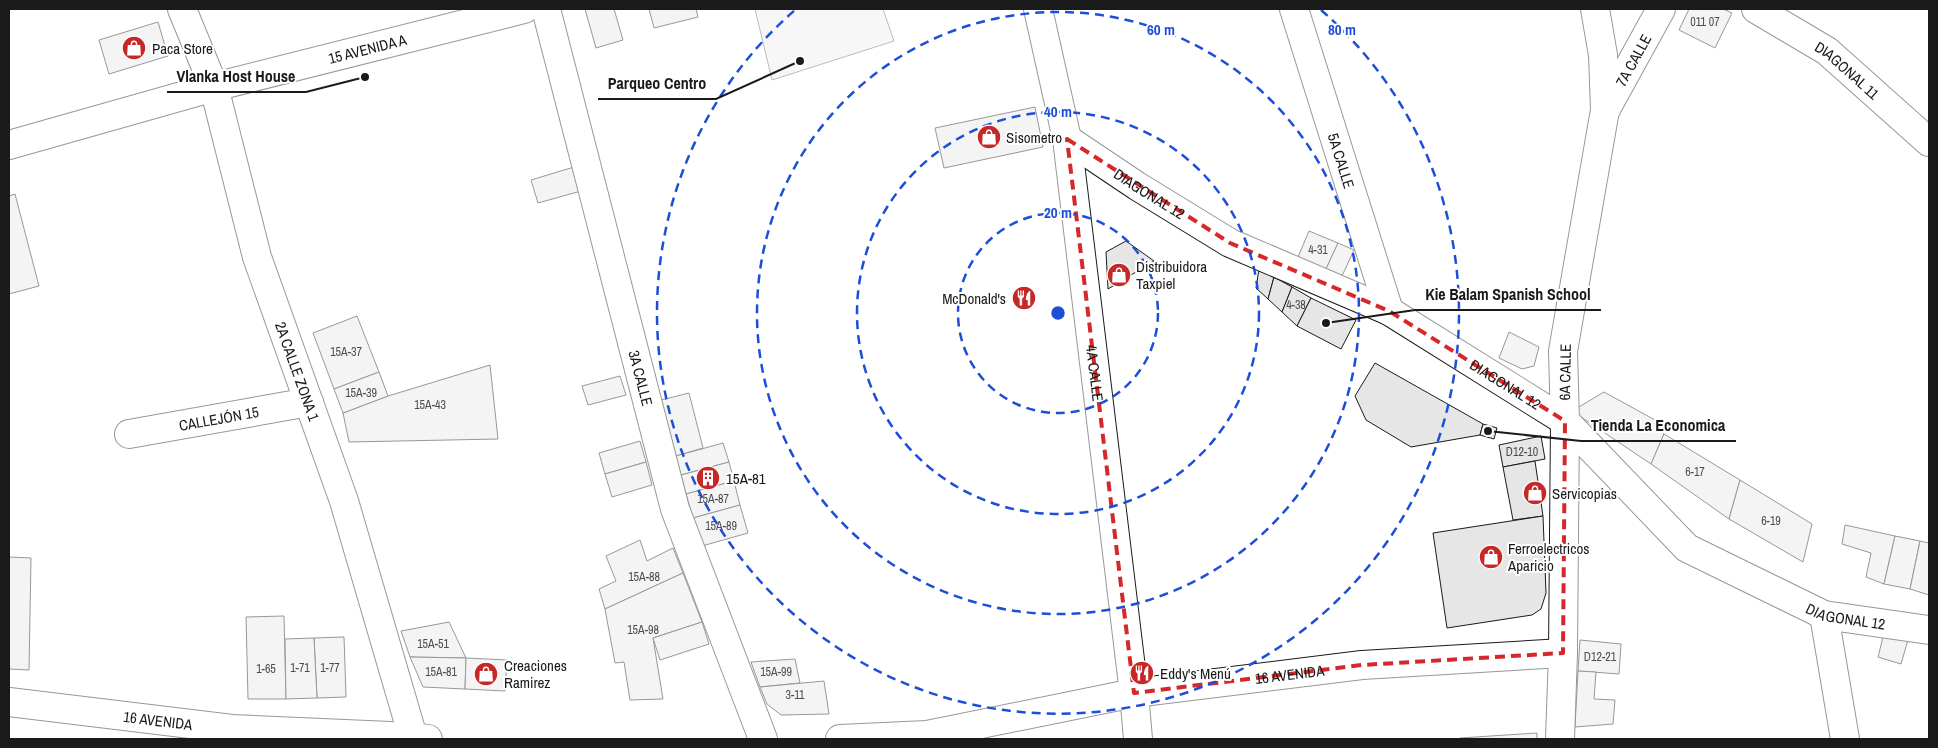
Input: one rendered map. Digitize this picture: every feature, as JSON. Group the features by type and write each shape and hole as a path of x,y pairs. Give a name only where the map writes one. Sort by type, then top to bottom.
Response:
{"street":[{"name":"2A CALLE ZONA 1","path":"182,9 214,87 258,257 344,501 420,738"},
{"name":"15 AVENIDA A","path":"9,145 214,87 524,9"},
{"name":"3A CALLE","path":"546,9 675,509 763,739"},
{"name":"4A CALLE","path":"1038,9 1067,139 1138,739"},
{"name":"5A CALLE","path":"1294,9 1388,311"},
{"name":"6A CALLE","path":"1560,739 1563,653 1563,351 1605,110 1603,55 1596,9"},
{"name":"7A CALLE","path":"1605,110 1661,9"},
{"name":"DIAGONAL 11","path":"1756,9 1827,51 1929,142"},
{"name":"DIAGONAL 12","path":"1067,139 1137,186 1230,243 1388,311 1564,421 1687,548 1824,615 1929,630"},
{"name":"CALLEJÓN 15","path":"129,434 310,402"},
{"path":"1824,615 1845,739"},
{"name":"16 AVENIDA","path":"840,739 927,735 1134,693 1362,665 1563,653"},
{"name":"16 AVENIDA","path":"9,702 232,729 420,738"}],"highlighted area":[{"path":"1067,139 1230,243 1389,311 1565,421 1563,653 1362,665 1134,693"}],"shaded area":[{"path":"755,9 883,9 894,41 772,80"}],"building":[{"path":"585,9 614,9 623,40 596,48"},
{"path":"649,9 696,9 698,17 654,28"},
{"path":"1689,9 1723,9 1732,13 1715,48 1679,30"},
{"name":"Paca Store","path":"158,22 168,56 109,74 99,40"},
{"name":"Sisometro","path":"1035,107 1043,147 944,168 935,128"},
{"path":"574,167 581,191 538,203 531,180"},
{"path":"15,194 39,286 9,294 9,196"},
{"path":"1309,231 1338,243 1326,269 1298,257"},
{"name":"Distribuidora Taxpiel","path":"1126,241 1154,261 1108,289 1106,252"},
{"path":"1338,243 1354,250 1342,276 1326,269"},
{"path":"1259,269 1274,277 1268,299 1256,288"},
{"path":"1274,277 1292,287 1282,312 1268,299"},
{"path":"1292,287 1311,298 1297,326 1282,312"},
{"path":"1311,298 1356,320 1341,349 1297,326"},
{"path":"357,316 379,372 334,389 313,333"},
{"path":"1509,332 1539,347 1534,366 1522,369 1499,358"},
{"path":"1375,363 1483,424 1480,435 1411,447 1366,420 1355,396"},
{"path":"490,365 498,439 349,442 343,413 388,396"},
{"path":"379,372 388,396 343,413 334,389"},
{"path":"620,376 626,395 588,405 582,386"},
{"path":"1604,392 1655,420 1664,434 1651,464 1572,411"},
{"path":"689,393 703,448 676,456 661,400"},
{"path":"1483,424 1497,428 1494,439 1480,435"},
{"path":"1664,434 1740,480 1729,519 1651,464"},
{"path":"1541,436 1545,459 1503,467 1499,445"},
{"path":"640,441 646,462 605,474 599,453"},
{"path":"723,443 729,462 681,475 676,456"},
{"path":"1535,461 1543,516 1513,520 1503,467"},
{"path":"646,462 652,485 612,497 605,474"},
{"name":"15A-81","path":"729,462 734,481 686,494 681,475"},
{"path":"1740,480 1812,524 1803,562 1729,519"},
{"path":"734,481 740,505 693,518 686,494"},
{"path":"740,505 748,533 702,546 693,518"},
{"name":"Ferroelectricos Aparicio","path":"1543,516 1546,593 1541,609 1532,615 1447,628 1433,533"},
{"path":"1845,525 1895,536 1884,584 1866,577 1871,553 1842,544"},
{"path":"1895,536 1920,541 1910,589 1884,584"},
{"path":"640,540 647,561 673,548 683,573 605,609 599,589 616,581 606,556"},
{"path":"1920,541 1929,543 1929,595 1910,589"},
{"path":"9,557 31,558 29,670 9,669"},
{"path":"683,573 702,622 653,638 663,699 630,700 624,662 615,663 605,609"},
{"path":"284,616 286,699 248,699 246,617"},
{"path":"449,622 466,658 410,657 401,631"},
{"path":"702,622 709,644 660,660 653,638"},
{"path":"1884,633 1908,640 1901,664 1878,657"},
{"path":"344,637 346,697 317,698 314,638"},
{"path":"314,638 317,698 286,699 285,639"},
{"path":"1580,640 1621,644 1619,674 1578,671"},
{"path":"410,657 466,658 465,689 423,687"},
{"name":"Creaciones Ramirez","path":"466,658 507,660 505,691 465,689"},
{"path":"795,659 800,683 760,687 751,662"},
{"path":"1578,671 1596,672 1594,699 1615,700 1613,724 1575,727"},
{"path":"824,681 829,714 781,715 767,704 760,687"},
{"path":"1537,733 1537,739 1460,739 1460,738"}],"place":[{"name":"Paca Store","path":"134,48"},
{"name":"Parqueo Centro","path":"800,61"},
{"name":"Vlanka Host House","path":"365,77"},
{"name":"Sisometro","path":"989,137"},
{"name":"Distribuidora Taxpiel","path":"1119,275"},
{"name":"McDonald's","path":"1024,298"},
{"name":"Kie Balam Spanish School","path":"1326,323"},
{"name":"Tienda La Economica","path":"1488,431"},
{"name":"15A-81","path":"708,478"},
{"name":"Servicopias","path":"1535,493"},
{"name":"Ferroelectricos Aparicio","path":"1491,557"},
{"name":"Eddy's Menú","path":"1142,673"},
{"name":"Creaciones Ramirez","path":"486,674"}]}
